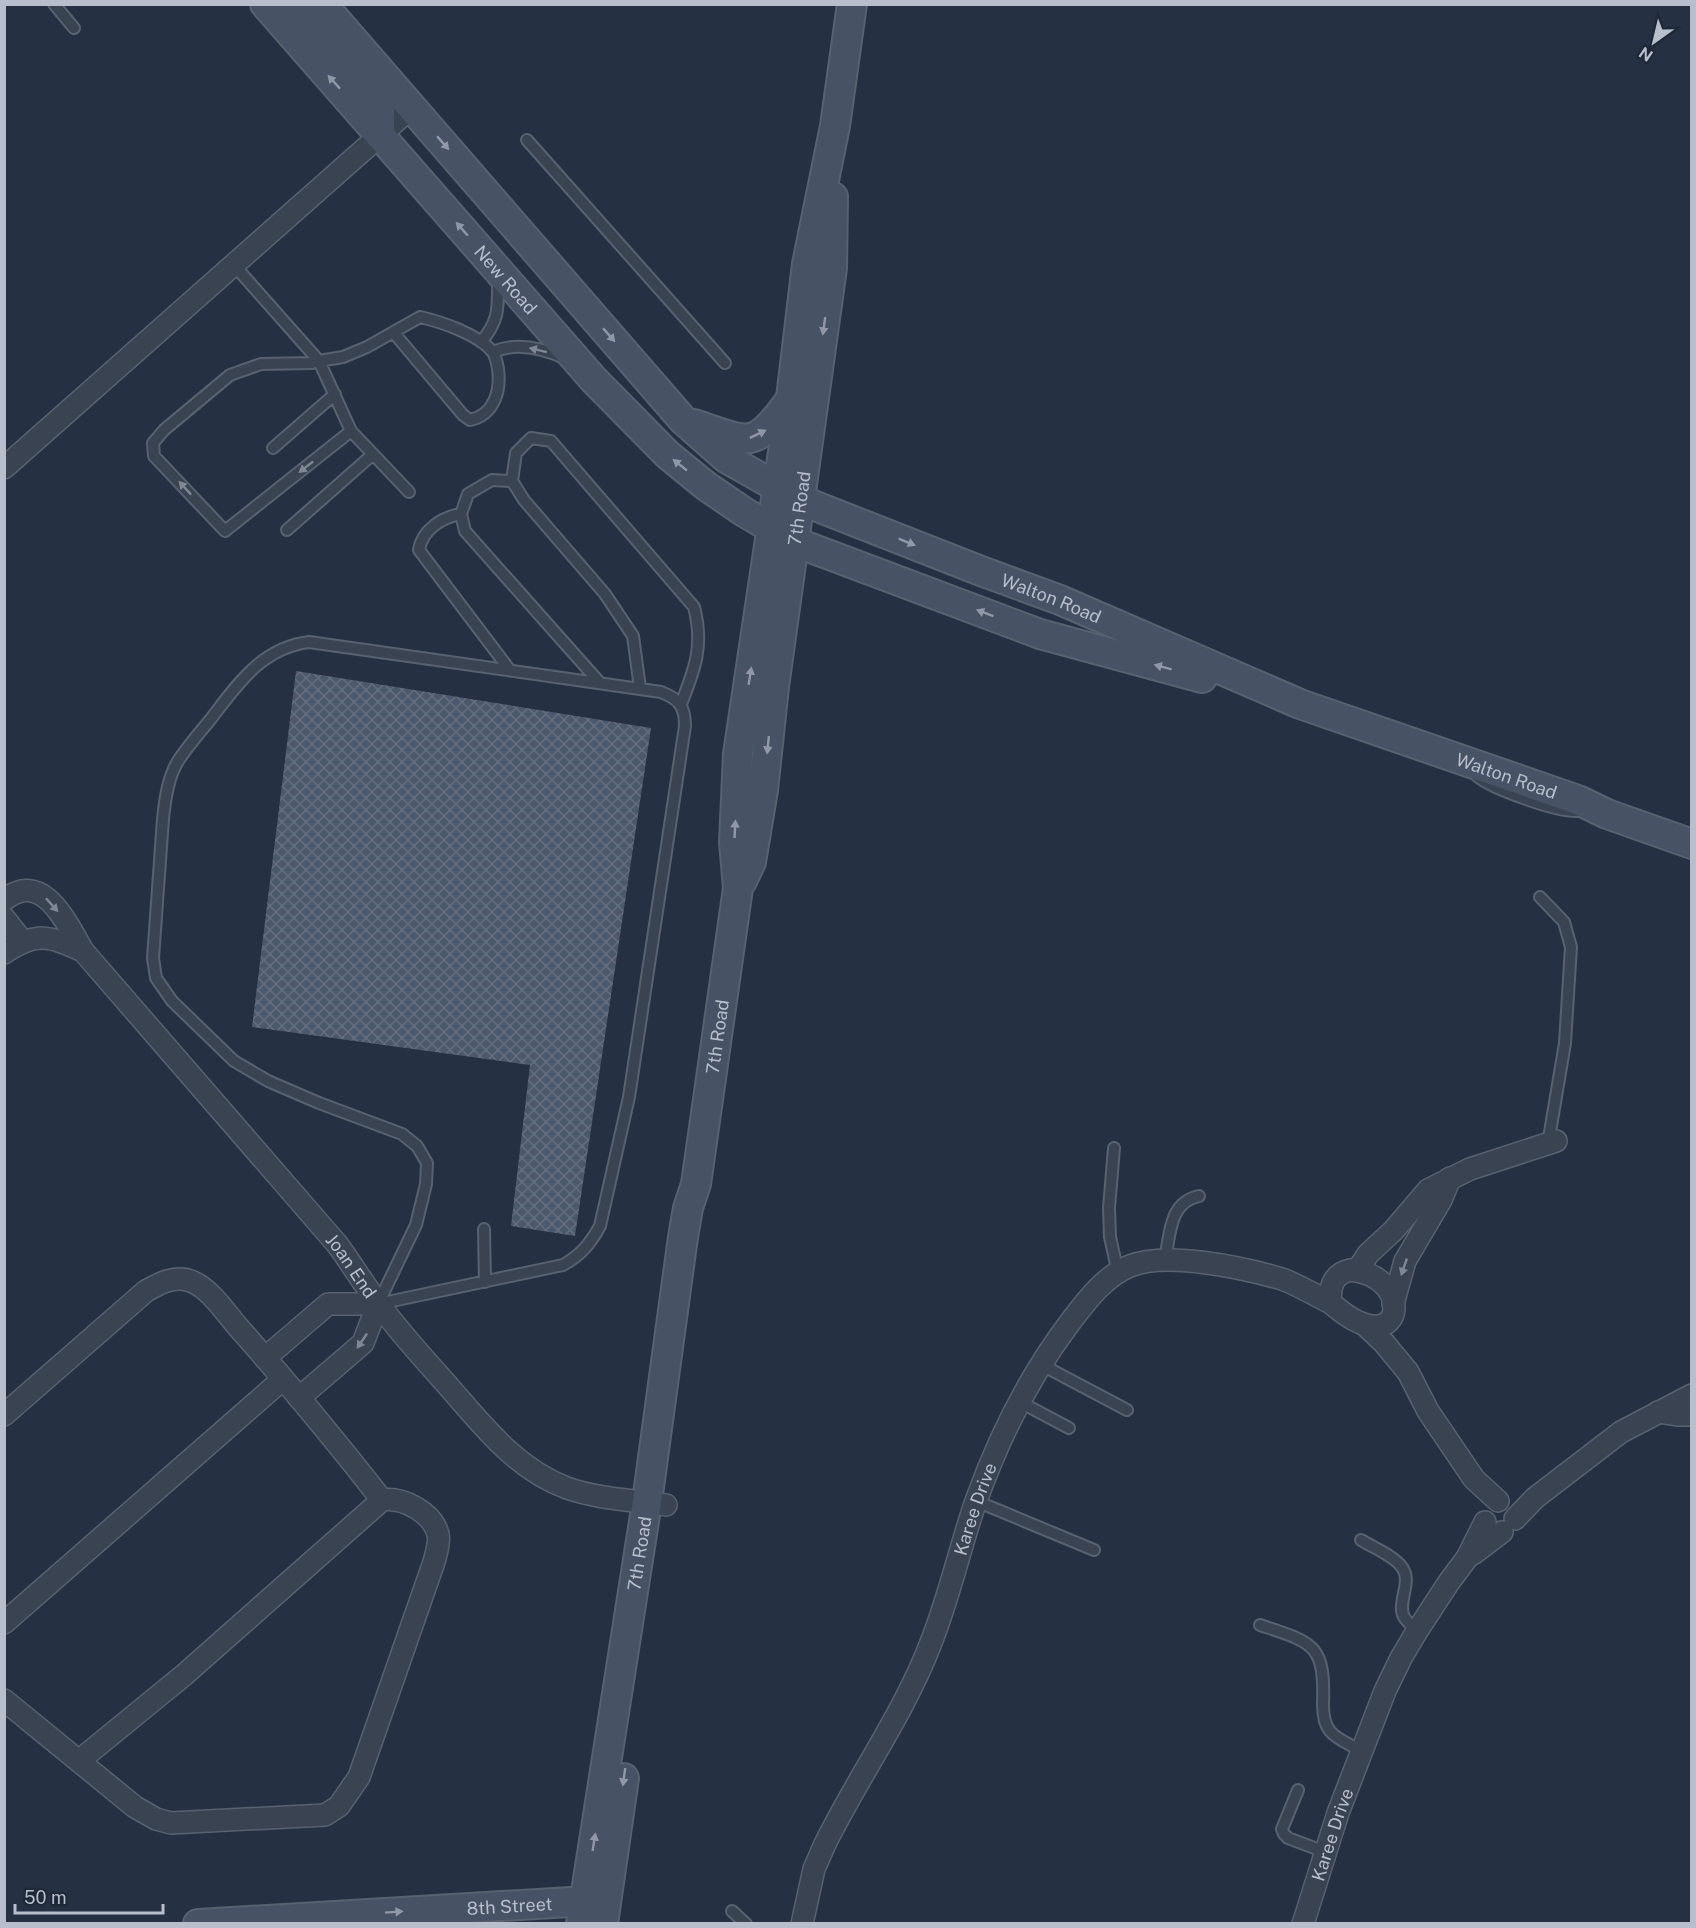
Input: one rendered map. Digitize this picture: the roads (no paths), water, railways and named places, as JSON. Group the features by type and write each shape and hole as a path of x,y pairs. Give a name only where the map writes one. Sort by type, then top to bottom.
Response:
{"main road":[{"name":"New Road","path":"265,4 630,418 668,455 720,496 783,535"},
{"path":"296,4 374,94 380,106 380,135"},
{"path":"322,4 683,420 726,458 789,494"},
{"name":"7th Road","path":"789,494 791,398 807,264 835,126 852,4"},
{"name":"7th Road","path":"590,1916 656,1504 683,1237 688,1208 696,1184 738,888 751,862 754,843 783,535 832,268 835,126"},
{"path":"683,420 745,440 765,432 791,398"},
{"name":"Walton Road","path":"789,494 1060,600 1300,704"},
{"name":"Walton Road","path":"783,535 1040,634 1300,704 1467,762 1588,800 1692,828"},
{"name":"Walton Road","path":"1588,800 1606,814 1692,844"},
{"name":"8th Street","path":"198,1923 590,1916"},
{"name":"8th Street","path":"468,1923 556,1920 590,1916"}],"street":[{"path":"4,468 412,107"},
{"name":"Joan End","path":"4,900 16,891 26,889 38,892 48,899 65,920 83,951 337,1245 378,1304 486,1430 524,1465 566,1488 590,1495 656,1504"},
{"path":"4,918 22,941"},
{"path":"4,953 22,941 41,938 57,940 83,951"},
{"path":"1357,1271 1368,1254 1393,1231 1428,1190 1482,1165 1552,1142"},
{"path":"1408,1372 1399,1331 1392,1312 1390,1291 1376,1278 1357,1271 1338,1274 1331,1287 1331,1303 1355,1321 1379,1328 1392,1312 1405,1261 1441,1200 1450,1178"},
{"path":"1393,1231 1414,1244"},
{"name":"Karee Drive","path":"802,1923 814,1869 825,1844 912,1687 932,1640 976,1501 996,1448 1060,1335 1084,1304 1107,1280 1130,1266 1152,1260 1183,1261 1237,1269 1284,1280 1334,1281"},
{"path":"4,1415 146,1291 162,1281 178,1279 193,1282 208,1294 265,1358 381,1500"},
{"name":"Karee Drive","path":"1284,1280 1331,1303"},
{"path":"265,1358 328,1304 378,1304 363,1343 299,1398"},
{"path":"1365,1325 1384,1342 1408,1372 1428,1411 1499,1515"},
{"path":"4,1623 283,1379"},
{"name":"Karee Drive","path":"1303,1923 1325,1852 1385,1691 1417,1631 1449,1582 1499,1515 1534,1498 1622,1432 1692,1395"},
{"path":"1658,1412 1677,1415 1692,1414"},
{"path":"4,1700 135,1807 156,1819 171,1823 325,1815 339,1806 359,1777 437,1550 438,1534 429,1517 399,1500 381,1500 184,1675 80,1760"}],"lane":[{"path":"54,4 74,28"},
{"path":"527,140 725,363"},
{"path":"234,265 319,362 351,431 410,492"},
{"path":"481,342 492,329 497,316 498,270"},
{"path":"351,431 225,531 154,456 153,443 164,430 230,375 261,364 312,363 343,357 394,333 420,317 448,325 481,342 493,352 500,382 497,398 491,407 477,419 470,420 463,415 394,333"},
{"path":"493,352 517,345 557,355 581,365"},
{"path":"273,448 335,394"},
{"path":"639,688 633,636 606,594 524,500 512,481 516,453 531,438 551,441 694,608 699,626 697,666 681,704"},
{"path":"287,530 372,455"},
{"path":"512,481 492,480 468,494 461,514 465,531 600,683"},
{"path":"461,514 449,516 432,528 421,539 419,550 509,669"},
{"path":"309,642 509,669 639,688 662,692 674,697 681,704 685,714 685,726 629,1097 600,1226 578,1257 563,1265 378,1304 416,1225 426,1184 427,1163 417,1146 402,1134 309,1099 268,1081 234,1061 172,1001 156,978 153,958 165,797 178,761 243,677 270,654 293,644 309,642"},
{"path":"1467,762 1523,769"},
{"path":"1540,897 1564,922 1571,947 1565,1043 1552,1142"},
{"path":"1114,1148 1109,1208 1110,1237 1118,1273"},
{"path":"1165,1260 1176,1211 1188,1199 1199,1197"},
{"path":"484,1229 485,1282"},
{"path":"1042,1365 1127,1410"},
{"path":"1020,1402 1069,1428"},
{"path":"976,1501 1094,1550"},
{"path":"1361,1540 1396,1561 1404,1570 1406,1590 1402,1613 1404,1619 1417,1631"},
{"path":"1260,1625 1300,1638 1321,1660 1325,1724 1331,1733 1361,1751"},
{"path":"1298,1790 1282,1829 1284,1834 1288,1838 1325,1852"},
{"path":"732,1911 746,1923"}]}
